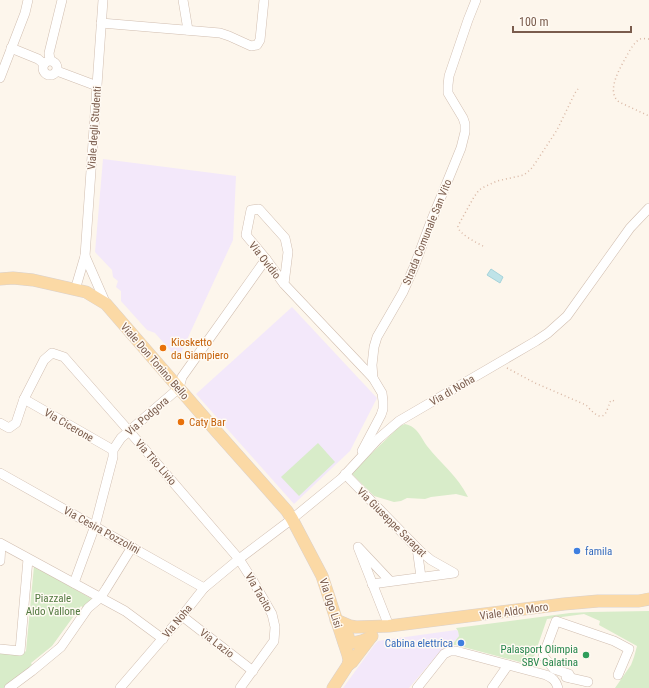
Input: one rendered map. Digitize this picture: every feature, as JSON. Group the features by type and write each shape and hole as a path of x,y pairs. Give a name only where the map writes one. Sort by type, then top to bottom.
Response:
{"main road":[{"name":"Viale Don Tonino Bello","path":"0,279 14,278 33,280 86,292 106,304 287,511 292,520"},
{"name":"Via Ugo Lisi","path":"292,520 322,576 344,642 348,658 348,666"},
{"name":"Viale Aldo Moro","path":"344,642 349,636 389,626 564,604 598,601 646,601"},
{"name":"Viale Aldo Moro","path":"336,620 350,626 362,627 373,631"},
{"path":"333,688 348,666 366,645 373,631"}],"street":[{"path":"0,78 28,0"},
{"path":"47,62 62,0"},
{"name":"Viale degli Studenti","path":"76,290 85,256 103,0"},
{"path":"183,0 188,30"},
{"path":"102,23 220,33 251,46 257,45 260,40 264,0"},
{"name":"Strada Comunale San Vito","path":"358,460 383,409 382,393 373,378 372,365 377,337 414,267 461,148 465,132 465,124 448,93 448,85 468,20 476,0"},
{"path":"11,48 47,62 54,62 57,66 56,71 97,86"},
{"name":"Via di Noha","path":"239,559 292,520 345,474 378,439 399,421 548,333 564,319 630,228 649,208"},
{"name":"Via Ovidio","path":"284,284 288,252 285,238 259,209 251,210 246,235 284,284 373,378"},
{"path":"85,256 106,304"},
{"name":"Via Podgora","path":"74,583 96,526 113,457 113,450 121,438 179,388 182,377 266,259"},
{"name":"Via Tito Livio","path":"24,399 44,360 52,353 64,357 239,559"},
{"path":"0,423 9,428 16,423 24,399"},
{"name":"Via Cicerone","path":"24,399 113,450"},
{"name":"Via Cesira Pozzolini","path":"0,473 204,588"},
{"name":"Via Giuseppe Saragat","path":"345,474 430,560 454,573 372,584"},
{"path":"0,561 1,543 125,611 163,639"},
{"path":"9,688 60,647 88,608 100,598 132,547"},
{"path":"389,626 358,547 390,581"},
{"path":"417,548 421,577"},
{"path":"0,649 20,651 28,559"},
{"name":"Via Noha","path":"120,688 163,639 204,588 239,559"},
{"name":"Via Tacito","path":"239,559 272,614 275,627 274,641 240,688"},
{"name":"Via Lazio","path":"182,616 253,671"},
{"path":"571,678 569,674 554,669 543,656 556,621 629,649 618,675"},
{"path":"417,688 444,654 450,651 456,651 546,675 553,678 558,688"},
{"path":"492,688 508,665"},
{"path":"553,678 558,676 588,682"}],"path":[{"path":"649,39 644,38 640,40 630,50 617,74 614,85 616,100 649,116"},
{"path":"483,246 461,232 458,227 474,197 479,190 484,187 524,174 530,169 557,130 575,93 578,90"},
{"path":"499,362 515,373 535,383 586,405 598,416 602,416 610,402 612,400 614,401"}],"shaded area":[{"path":"103,159 236,176 233,240 178,359 155,333 147,330 121,301 121,291 116,287 118,281 113,277 112,270 95,252"},
{"path":"292,307 377,398 350,451 294,504 196,394"},
{"path":"456,630 458,631 459,636 452,645 444,647 409,688 343,688 378,641"}],"green space":[{"path":"405,424 411,426 418,432 427,446 459,482 468,497 456,494 425,499 407,498 394,502 374,496 351,473 400,426"},
{"path":"318,443 335,462 299,496 281,477"},
{"name":"Piazzale Aldo Vallone","path":"34,566 92,599 85,609 81,606 52,646 31,663 33,667 6,688 0,688 0,653 21,655 26,651"},
{"path":"649,611 649,688 615,688 631,665 637,646 599,625 600,621 584,614 547,619 531,665 452,645 459,636 456,628 570,613"}],"water":[{"path":"491,269 503,277 500,283 487,275"}],"place":[{"name":"Kiosketto da Giampiero","path":"163,348"},
{"name":"Caty Bar","path":"181,422"},
{"name":"famila","path":"577,551"},
{"name":"Cabina elettrica","path":"461,643"},
{"name":"Palasport Olimpia SBV Galatina","path":"586,655"}]}
